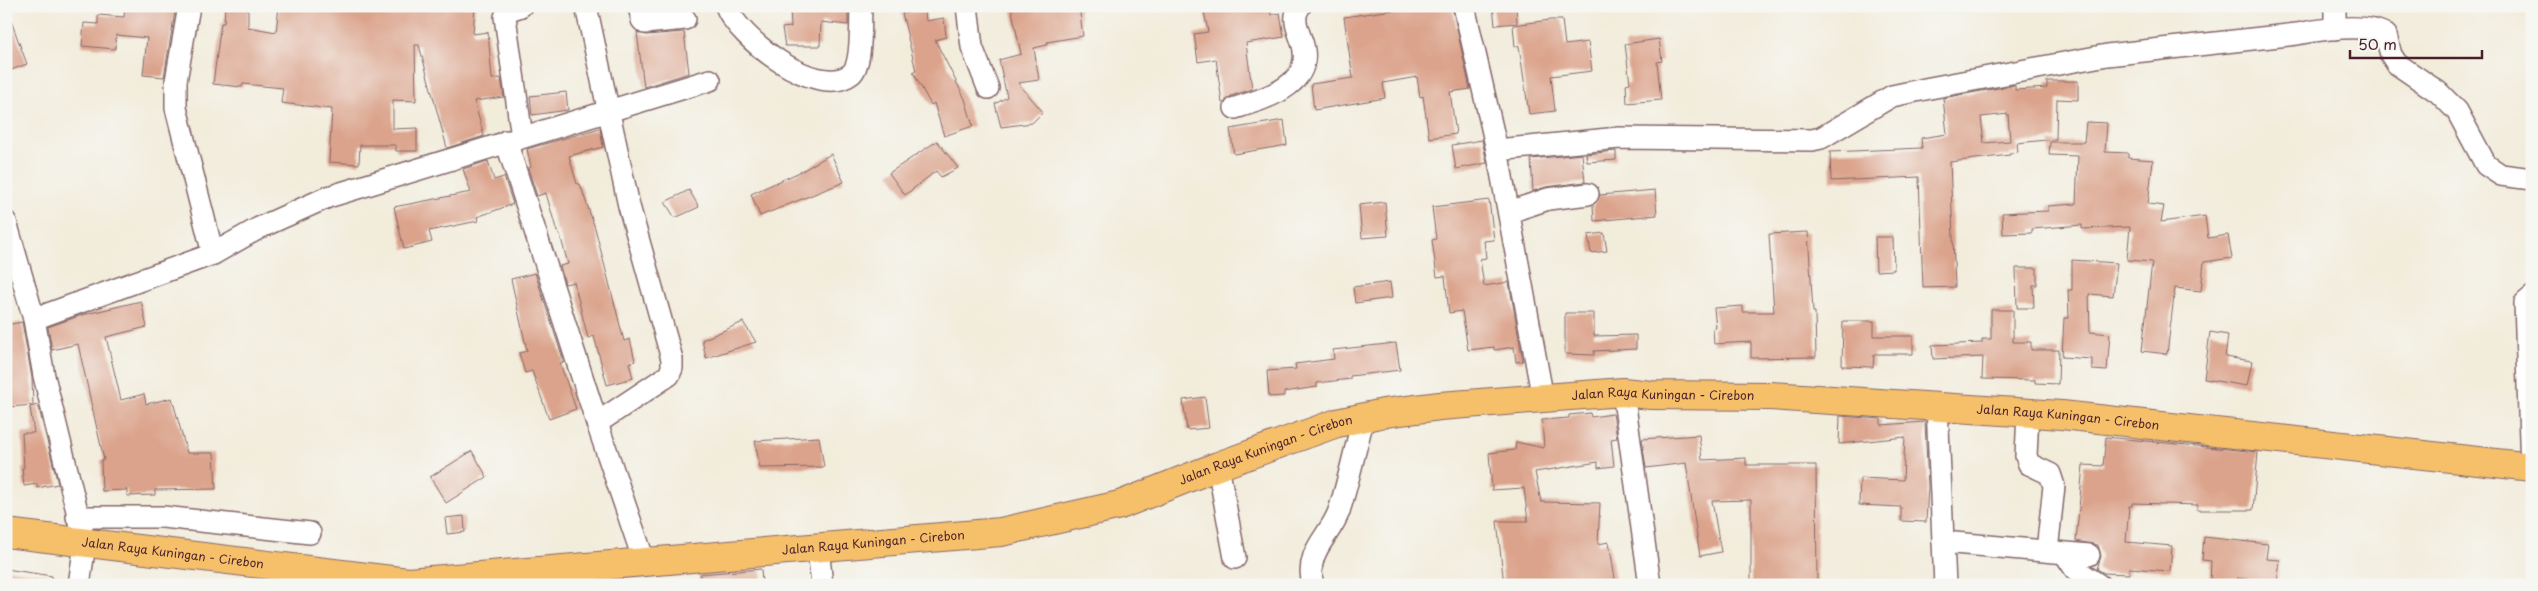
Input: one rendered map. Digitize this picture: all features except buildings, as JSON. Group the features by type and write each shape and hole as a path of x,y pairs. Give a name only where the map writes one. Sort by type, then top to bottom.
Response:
{"highway":[{"name":"Jalan Raya Kuningan - Cirebon","path":"6,533 310,578 408,582 581,577 645,564 1001,532 1120,505 1218,466 1337,423 1364,417 1440,406 1622,392 1651,395 1770,396 2028,412 2532,467"}],"street":[{"path":"189,6 176,82 176,108 212,254"},
{"path":"521,6 509,10 504,17 514,139 597,423 645,564"},
{"path":"586,6 610,110 629,206 650,283 668,339 672,368 669,374 658,383 597,423"},
{"path":"639,6 644,22 685,19"},
{"path":"726,6 736,25 752,42 777,59 803,73 832,80 851,74 857,64 860,6"},
{"path":"967,6 972,46 988,88"},
{"path":"1235,108 1283,91 1295,80 1301,70 1303,56 1295,17 1300,6"},
{"path":"1464,6 1497,150 1543,399"},
{"path":"2335,6 2335,29"},
{"path":"1497,150 1620,138 1812,140 1821,138 1892,96 2107,55 2335,29 2368,30 2386,35 2391,55 2397,64 2438,92 2457,111 2486,165 2501,175 2532,179"},
{"path":"34,319 212,254 258,228 328,197 410,170 459,158 514,139 710,80"},
{"path":"1509,212 1548,199 1588,194"},
{"path":"6,222 34,319 44,376 85,544 79,585"},
{"path":"2532,297 2525,303 2532,467"},
{"path":"1622,392 1650,585"},
{"path":"1937,406 1945,585"},
{"path":"2028,412 2026,456 2029,464 2050,474 2054,486 2056,552 2075,569 2099,585"},
{"path":"1313,585 1311,576 1316,548 1339,511 1364,417"},
{"path":"1218,466 1235,558"},
{"path":"77,517 163,517 310,533"},
{"path":"1943,542 2089,555"},
{"path":"818,548 822,585"}]}
